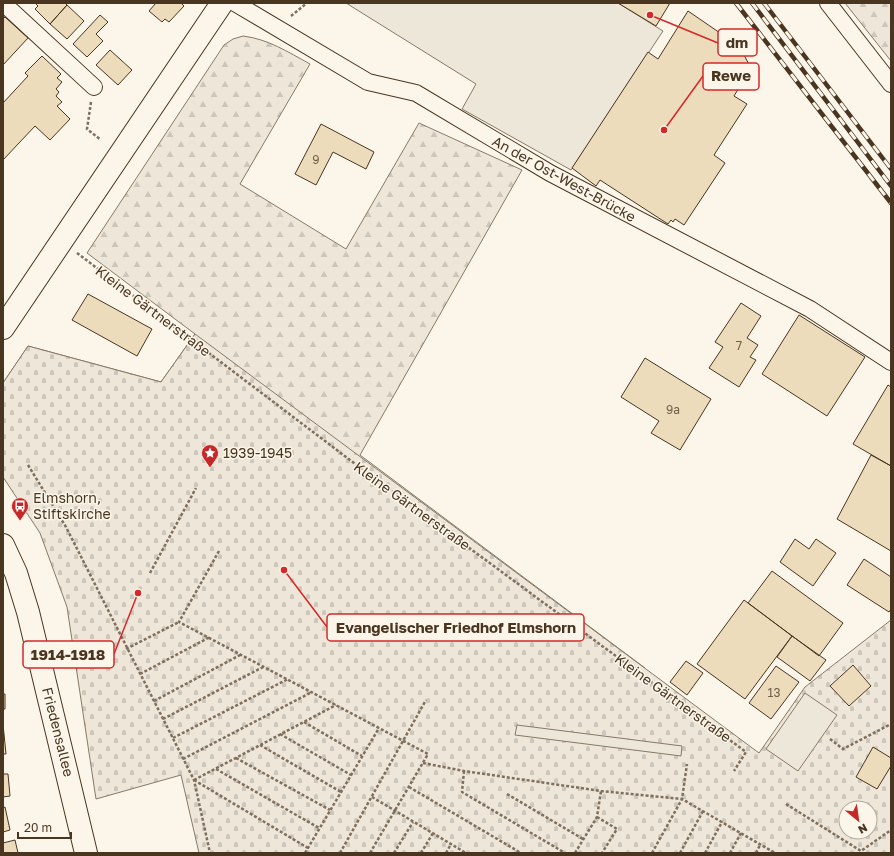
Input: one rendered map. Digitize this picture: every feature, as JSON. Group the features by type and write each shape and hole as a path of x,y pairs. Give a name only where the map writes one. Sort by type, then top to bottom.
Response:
{"main road":[{"path":"3,328 222,3"},
{"name":"Friedensallee","path":"3,545 16,572 28,612 86,853"}],"street":[{"path":"3,3 94,87"},
{"name":"An der Ost-West-Brücke","path":"235,3 368,82 416,93 550,173 810,309 891,362"},
{"path":"828,3 891,84"}],"path":[{"path":"286,20 307,3"},
{"path":"94,87 87,129 101,140"},
{"name":"Kleine Gärtnerstraße","path":"62,242 350,460 746,752 734,771"},
{"path":"28,465 66,527 126,649 194,780 210,853"},
{"path":"150,573 196,488"},
{"path":"126,649 179,622 219,550"},
{"path":"179,622 265,666 428,754 370,853"},
{"path":"140,674 210,637"},
{"path":"154,701 242,654"},
{"path":"163,719 265,666"},
{"path":"173,738 288,679"},
{"path":"183,759 313,692"},
{"path":"340,853 426,700"},
{"path":"194,780 336,705"},
{"path":"304,722 362,756"},
{"path":"830,739 843,750 891,724"},
{"path":"305,853 379,728"},
{"path":"280,734 350,775"},
{"path":"260,745 341,792"},
{"path":"236,758 330,810"},
{"path":"424,763 464,771 601,791 682,799 775,853"},
{"path":"652,853 682,799 688,764"},
{"path":"215,769 319,828"},
{"path":"464,771 462,792 565,853"},
{"path":"194,780 308,848"},
{"path":"409,787 521,853"},
{"path":"575,853 597,817 601,791"},
{"path":"507,794 583,839"},
{"path":"372,797 466,853"},
{"path":"786,804 861,852 891,830"},
{"path":"680,853 703,811"},
{"path":"597,817 617,829 602,853"},
{"path":"394,853 413,822"},
{"path":"705,853 722,822"},
{"path":"421,853 433,833"},
{"path":"730,853 741,833"},
{"path":"446,853 451,844"},
{"path":"756,853 760,844"}],"green space":[{"path":"845,3 891,3 891,61"},
{"path":"243,36 269,43 310,64 240,184 346,249 419,123 522,170 360,455 645,668 3,477 3,383 28,346 161,382 195,334 87,253 224,45 233,39"},
{"path":"195,334 759,753 805,687 891,620 891,853 199,853 181,775 96,799 67,607 40,533 3,477 3,383 28,346 161,382"}],"shaded area":[{"path":"346,3 618,3 663,31 571,170 462,109 476,84"},
{"path":"805,693 837,715 798,771 766,749"},
{"path":"517,725 682,746 681,756 515,735"}],"building":[{"path":"35,3 65,3 67,5 50,24 35,9 38,6"},
{"path":"156,3 181,3 184,6 169,22 165,19 162,22 149,11"},
{"path":"618,3 670,3 656,26"},
{"path":"67,5 84,21 67,39 50,24"},
{"path":"688,11 739,46 751,68 734,96 747,104 714,155 725,163 684,225 675,219 673,222 671,220 668,224 600,180 596,186 572,168 648,52 658,59"},
{"path":"100,15 108,22 96,34 103,41 87,57 73,44"},
{"path":"5,17 28,38 3,65 3,19"},
{"path":"110,50 132,70 118,85 96,65"},
{"path":"42,56 61,74 57,78 62,82 56,89 59,92 56,96 62,102 57,106 70,119 50,140 35,126 3,160 3,103 28,76 25,73"},
{"path":"321,124 374,152 366,169 333,152 316,185 295,174"},
{"path":"88,294 152,329 137,356 72,320"},
{"path":"741,303 761,316 747,338 758,345 750,357 756,360 739,387 709,368 723,347 715,342"},
{"path":"799,315 865,357 827,416 762,374"},
{"path":"645,358 711,399 680,450 651,433 659,421 621,397"},
{"path":"888,385 891,387 891,466 853,444"},
{"path":"871,455 891,466 891,551 837,519"},
{"path":"795,539 809,549 816,539 836,553 813,586 780,562"},
{"path":"864,559 891,577 891,609 889,612 847,585"},
{"path":"772,571 843,623 819,656 748,603"},
{"path":"744,600 792,636 745,699 697,664"},
{"path":"792,636 826,660 810,681 777,657"},
{"path":"686,661 703,673 687,695 670,682"},
{"path":"853,665 871,686 849,706 830,686"},
{"path":"776,666 799,682 771,719 749,703"},
{"path":"3,694 5,694 5,709 3,709"},
{"path":"3,724 6,754 3,754"},
{"path":"873,747 891,758 891,766 877,789 856,777"},
{"path":"3,774 8,774 10,796 3,797"},
{"path":"5,807 10,830 3,832 3,808"},
{"path":"15,840 18,853 3,853 3,843"}],"railway":[{"path":"736,3 891,203"},
{"path":"752,3 891,186"},
{"path":"764,3 891,169"}],"place":[{"name":"dm","path":"650,15"},
{"name":"Rewe","path":"664,130"},
{"name":"1939-1945","path":"210,468"},
{"name":"Elmshorn, Stiftskirche","path":"20,521"},
{"name":"Evangelischer Friedhof Elmshorn","path":"284,570"},
{"name":"1914-1918","path":"138,593"}]}
